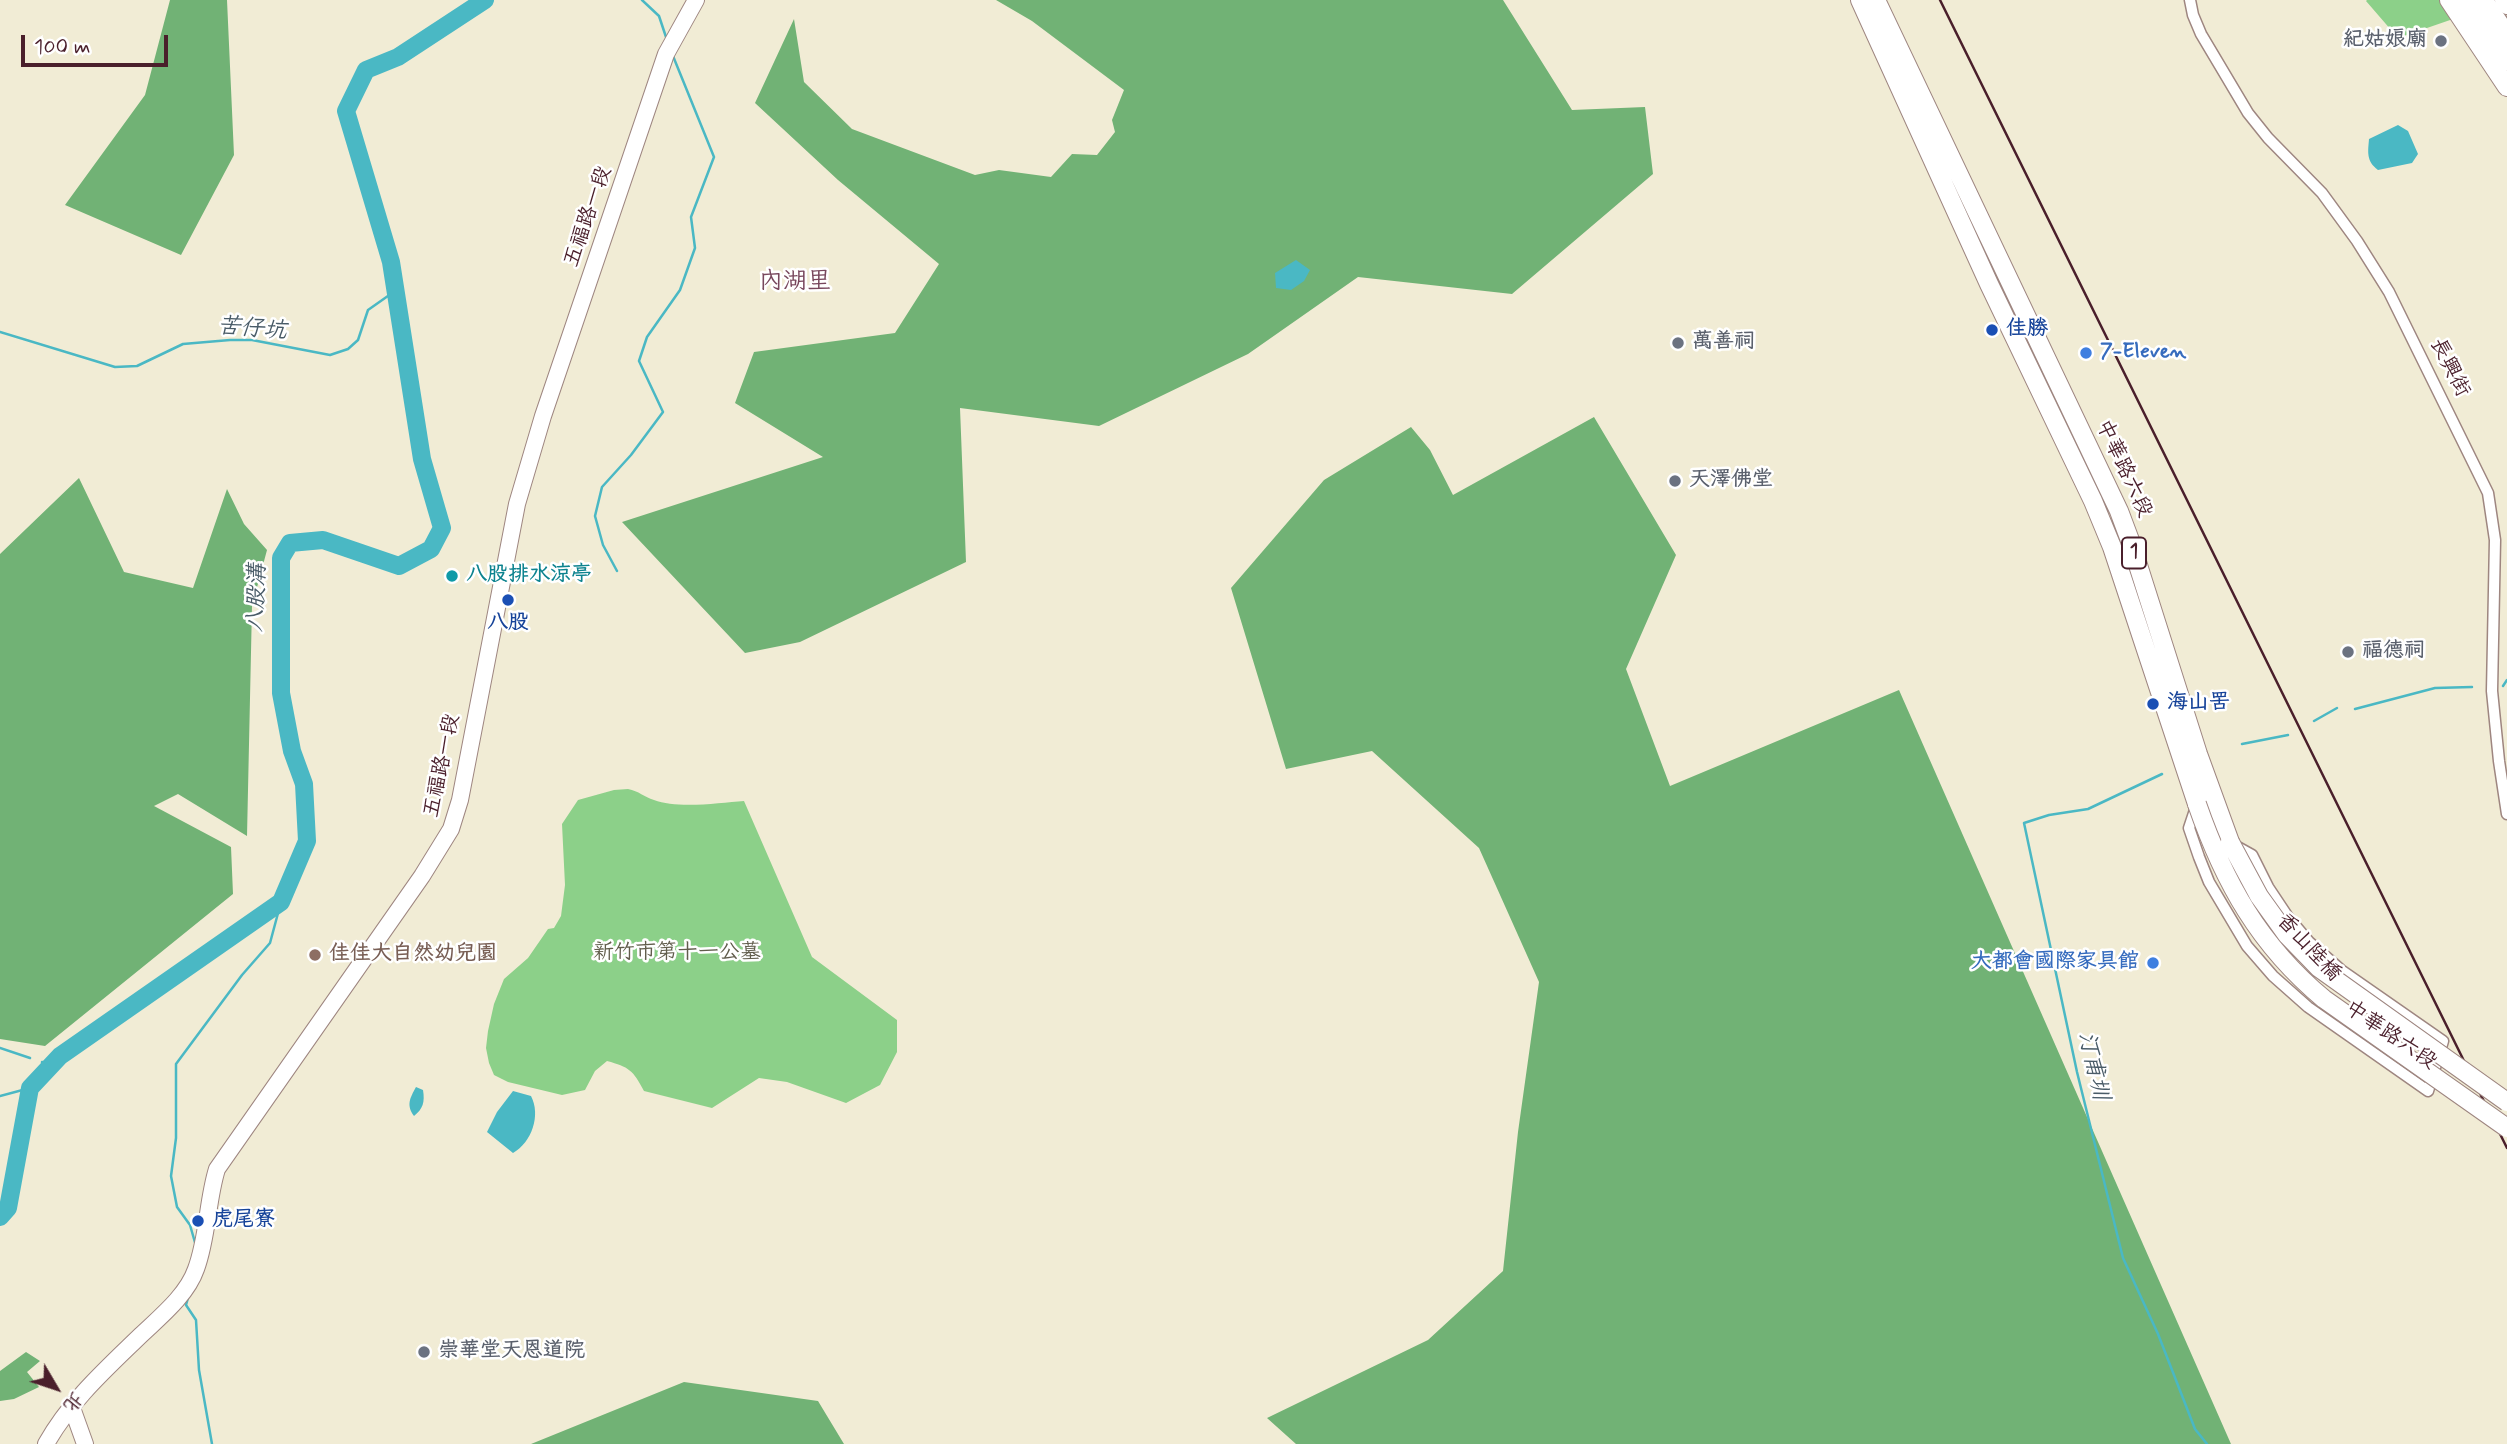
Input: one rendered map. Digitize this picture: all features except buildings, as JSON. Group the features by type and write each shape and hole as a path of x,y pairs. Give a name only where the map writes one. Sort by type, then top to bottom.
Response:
{"highway":[{"path":"2467,0 2507,61"},
{"path":"2483,0 2507,36"}],"main road":[{"name":"五福路一段","path":"46,1444 71,1405 172,1306 186,1287 196,1270 209,1193 217,1169 422,876 451,829 460,800 517,504 543,416 666,54 696,0"},
{"name":"中華路六段","path":"1860,0 1983,272 2093,500 2112,547 2197,804"},
{"name":"中華路六段","path":"1876,0 2132,542 2198,754 2230,842"},
{"path":"2449,0 2507,87"},
{"path":"2504,0 2507,5"},
{"name":"香山陸橋","path":"2197,804 2213,852 2242,905 2276,953 2302,981 2507,1129"},
{"name":"香山陸橋","path":"2230,842 2259,896 2287,935 2319,968 2507,1102"},
{"path":"71,1405 85,1444"}],"street":[{"name":"長興街","path":"2190,0 2201,34 2248,113 2268,138 2322,193 2389,292 2488,493 2495,540 2492,691 2507,814"},
{"name":"中華路六段","path":"2197,804 2189,828 2209,882 2247,946 2273,976 2308,1007 2428,1091 2444,1041 2341,970 2309,942 2275,897 2252,855 2230,842"}],"green space":[{"path":"170,0 227,0 234,155 181,255 65,205 145,95"},
{"path":"996,0 1503,0 1572,110 1645,107 1653,174 1512,294 1358,277 1248,354 1099,426 960,408 966,562 800,642 745,653 622,522 823,457 735,403 754,352 895,333 939,264 838,180 755,103 794,19 804,82 852,129 975,175 999,170 1051,177 1072,154 1097,155 1115,132 1112,120 1124,90 1032,21"},
{"path":"2367,0 2443,0 2453,19 2398,38"},
{"path":"1594,417 1676,555 1626,669 1670,786 1899,690 2231,1444 1296,1444 1267,1418 1428,1340 1503,1271 1518,1132 1539,982 1479,848 1372,751 1286,769 1231,588 1324,480 1411,427 1430,450 1453,495"},
{"path":"79,478 124,572 193,588 227,489 244,524 267,550 252,606 247,836 178,794 154,806 231,847 233,894 45,1046 0,1039 0,554"},
{"name":"新竹市第十一公墓","path":"628,789 663,803 698,805 744,801 812,957 897,1020 897,1052 880,1085 846,1103 787,1082 759,1078 712,1108 644,1091 630,1070 607,1061 595,1071 585,1090 562,1095 508,1082 494,1075 486,1048 494,1004 504,979 528,958 548,929 554,928 561,916 565,885 562,824 578,800"},
{"path":"26,1352 40,1361 27,1372 39,1387 14,1399 0,1401 0,1371"},
{"path":"684,1382 818,1401 844,1444 531,1444"}],"water":[{"path":"2398,125 2408,131 2418,154 2412,163 2378,170 2370,160 2369,139"},
{"path":"1296,260 1310,270 1304,281 1291,290 1276,288 1275,273"},
{"path":"416,1087 423,1090 424,1098 423,1105 414,1116 410,1101"},
{"path":"513,1091 531,1096 535,1119 530,1135 513,1153 487,1132 497,1112"}],"waterway":[{"name":"八股溝","path":"0,1217 8,1208 30,1088 60,1056 281,902 307,841 304,784 292,751 281,693 281,558 290,543 323,540 399,566 431,549 442,528 422,459 391,262 346,111 366,70 398,57 485,0"},
{"path":"642,0 659,16 666,37"},
{"path":"617,571 603,545 595,516 602,487 631,455 663,412 639,361 647,337 680,290 695,248 691,217 714,157 673,56"},
{"name":"苦仔坑","path":"0,332 115,367 137,366 183,344 230,340 252,340 330,355 348,349 358,340 368,310 395,291"},
{"name":"汀甫圳","path":"2503,686 2507,680"},
{"name":"汀甫圳","path":"2355,709 2435,688 2472,687"},
{"name":"汀甫圳","path":"2314,721 2337,708"},
{"name":"汀甫圳","path":"2242,744 2288,735"},
{"name":"汀甫圳","path":"2162,774 2088,809 2049,815 2024,823 2077,1072 2123,1258 2158,1334 2195,1429 2207,1444"},
{"path":"196,1246 190,1225 177,1207 171,1176 176,1138 176,1064 242,975 270,943 281,902"},
{"path":"0,1048 30,1058"},
{"path":"42,1062 52,1065"},
{"path":"0,1096 30,1088"},
{"path":"188,1298 186,1305 196,1320 199,1370 212,1444"}],"railway":[{"path":"1940,0 2507,1148"}],"place":[{"name":"紀姑娘廟","path":"2441,41"},
{"name":"佳勝","path":"1992,330"},
{"name":"萬善祠","path":"1678,343"},
{"name":"7-Eleven","path":"2086,353"},
{"name":"天澤佛堂","path":"1675,481"},
{"name":"八股排水涼亭","path":"452,576"},
{"name":"八股","path":"508,600"},
{"name":"福德祠","path":"2348,652"},
{"name":"海山罟","path":"2153,704"},
{"name":"佳佳大自然幼兒園","path":"315,955"},
{"name":"大都會國際家具館","path":"2153,963"},
{"name":"虎尾寮","path":"198,1221"},
{"name":"崇華堂天恩道院","path":"424,1352"}],"district":[{"name":"内湖里","path":"795,283"}]}
